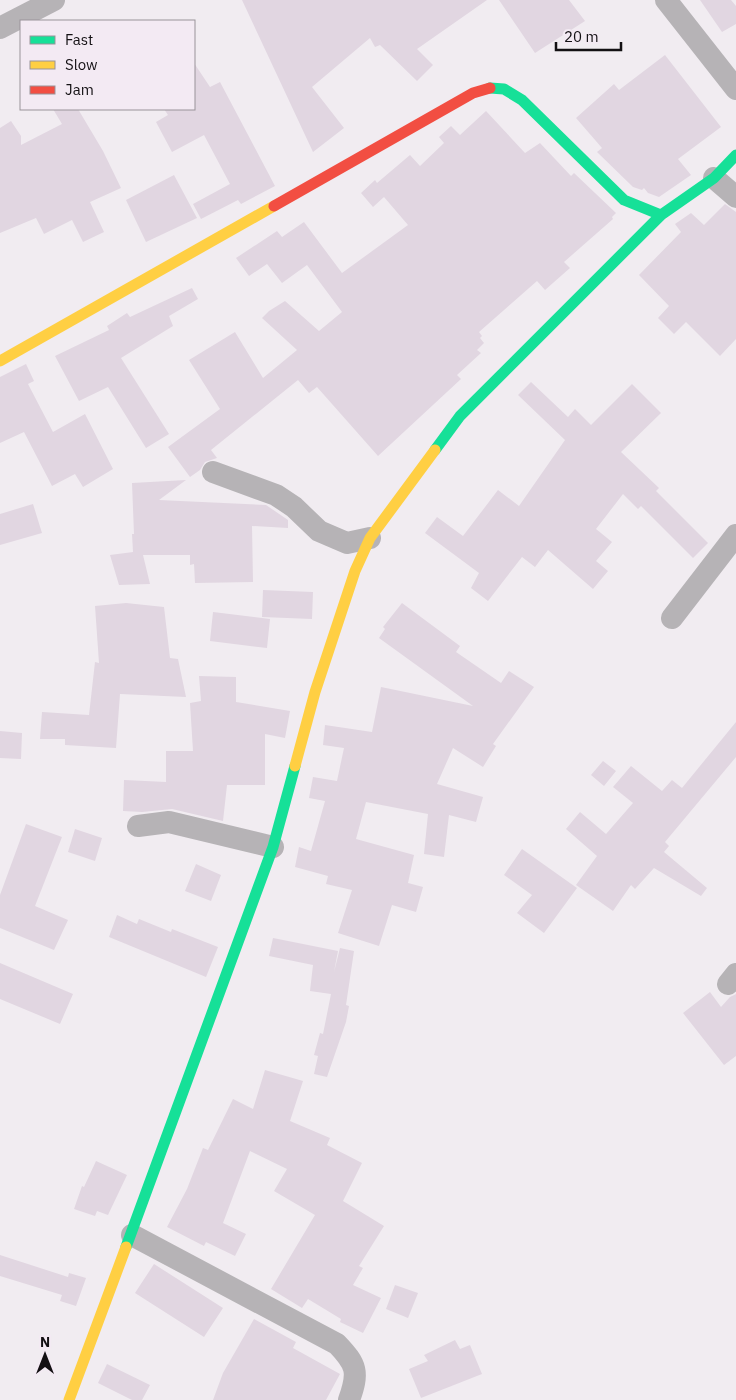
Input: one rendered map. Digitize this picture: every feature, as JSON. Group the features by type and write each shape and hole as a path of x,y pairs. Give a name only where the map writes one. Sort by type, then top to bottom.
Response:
{"street":[{"path":"0,28 54,0"},
{"path":"666,0 736,89"},
{"path":"0,361 473,94 491,87 508,89 522,100 624,200 661,215"},
{"path":"69,1400 208,1029 273,846 315,692 355,571 370,538 460,416 661,215 714,178 736,155"},
{"path":"714,178 736,197"},
{"path":"213,472 276,495 294,507 319,531 347,543 370,538"},
{"path":"672,618 736,535"},
{"path":"138,826 169,822 273,846"},
{"path":"132,1235 337,1344 352,1360 357,1379 350,1400"}],"building":[{"path":"242,0 487,0 417,49 433,65 417,81 380,45 375,47 370,38 312,87 344,128 313,152"},
{"path":"499,0 569,0 585,21 535,53"},
{"path":"700,0 731,0 736,6 736,24 722,32"},
{"path":"665,55 721,127 678,159 691,175 659,197 648,193 644,188 642,190 633,187 597,152 602,148 576,118 614,84 619,90"},
{"path":"195,64 210,87 220,82 275,186 241,204 238,200 201,219 193,204 230,184 204,135 172,152 156,122 168,115 165,110 195,110"},
{"path":"54,110 79,110 103,151 121,188 90,202 104,232 83,242 72,220 44,234 36,218 0,233 0,128 11,121 21,136 21,145 62,124"},
{"path":"486,111 525,153 540,143 571,176 574,173 616,213 612,217 613,219 564,262 570,268 545,290 537,281 479,332 482,336 480,338 484,343 477,350 481,353 457,375 461,379 378,456 317,387 309,393 298,380 211,450 217,458 205,462 200,470 190,477 168,447 220,409 189,360 235,332 263,378 297,350 262,318 269,311 285,301 319,331 342,312 307,265 282,283 267,264 249,276 236,258 277,231 282,237 304,222 342,273 408,225 384,197 373,207 361,193 375,180 377,183 410,155 420,166 444,143 439,137 451,126 460,135"},
{"path":"174,175 197,218 146,242 126,200"},
{"path":"725,204 736,212 736,339 720,356 686,322 674,334 658,318 669,306 639,275 681,232 675,224 691,213 704,225"},
{"path":"192,288 198,299 169,316 173,326 121,358 169,434 146,448 108,387 79,401 55,356 109,330 107,326 127,313 130,317"},
{"path":"26,364 34,381 28,384 53,432 85,414 113,469 83,487 75,474 52,486 24,432 0,443 0,377"},
{"path":"531,382 568,417 575,409 591,425 632,384 661,413 621,452 659,488 656,491 708,543 693,558 641,506 638,509 623,494 596,529 612,542 596,561 608,571 593,589 548,550 535,567 522,557 488,601 471,588 479,573 425,533 437,517 463,536 498,490 519,506 565,440 518,395"},
{"path":"186,480 159,500 266,505 288,520 288,528 252,526 253,582 195,583 194,564 190,565 190,555 143,555 150,584 119,585 110,555 133,552 132,483"},
{"path":"33,504 42,533 0,545 0,514"},
{"path":"263,590 313,592 312,619 262,617"},
{"path":"126,603 164,607 170,658 178,659 186,697 120,694 116,748 65,745 65,739 40,739 42,712 89,715 95,662 99,663 95,606"},
{"path":"402,603 460,646 456,652 501,683 509,671 534,687 493,744 496,746 483,767 453,748 437,784 483,797 476,822 449,815 444,857 424,854 428,814 366,802 356,839 414,855 408,883 423,887 416,912 392,905 379,946 338,933 352,890 326,884 328,876 295,867 299,847 311,851 325,801 309,798 313,777 337,781 344,748 323,745 325,725 372,732 381,687 473,706 379,638 385,629 383,627"},
{"path":"213,612 270,619 267,648 210,641"},
{"path":"199,676 236,677 236,702 290,711 285,738 265,734 265,785 227,785 223,821 172,809 142,812 123,811 124,780 166,782 166,751 193,751 190,703 201,701"},
{"path":"736,722 736,757 665,842 669,846 664,852 707,888 701,896 654,868 635,889 631,885 613,911 576,885 597,856 566,829 580,812 606,834 633,803 613,787 631,766 662,791 672,780 682,788"},
{"path":"0,731 22,733 21,759 0,758"},
{"path":"603,761 616,771 604,786 591,775"},
{"path":"26,824 62,837 35,906 68,920 54,950 0,928 0,895"},
{"path":"75,829 102,838 95,861 68,852"},
{"path":"522,849 577,888 544,933 517,913 532,895 504,875"},
{"path":"196,864 221,875 211,901 185,891"},
{"path":"117,915 137,924 139,919 171,932 172,929 218,947 206,977 109,937"},
{"path":"273,938 338,951 334,972 340,948 354,951 346,1005 349,1006 346,1022 327,1077 314,1074 318,1056 314,1055 320,1033 323,1034 331,994 310,991 313,965 269,956"},
{"path":"0,963 73,994 60,1024 0,999"},
{"path":"710,992 721,1007 730,997 736,994 736,1056 724,1065 683,1013"},
{"path":"265,1070 303,1081 290,1121 330,1138 327,1145 362,1163 343,1201 384,1226 359,1266 363,1268 353,1285 381,1298 363,1333 340,1322 341,1319 308,1299 302,1308 271,1289 315,1215 274,1191 287,1169 250,1151 223,1223 246,1234 235,1256 206,1242 204,1246 167,1227 187,1189 203,1148 208,1150 233,1099 253,1109"},
{"path":"96,1161 127,1175 108,1215 97,1211 95,1216 74,1209 82,1186 84,1187"},
{"path":"0,1255 68,1277 69,1273 86,1278 76,1306 60,1301 62,1295 0,1276"},
{"path":"154,1264 223,1308 204,1337 135,1293"},
{"path":"395,1285 418,1293 408,1318 386,1309"},
{"path":"254,1319 296,1342 293,1348 340,1374 326,1400 213,1400 223,1373"},
{"path":"455,1340 460,1349 470,1345 482,1374 421,1398 409,1369 428,1361 424,1355"},
{"path":"107,1364 150,1385 142,1400 132,1400 98,1383"}],"traffic: fast":[{"path":"490,88 504,89 522,100 624,200 661,215"},
{"path":"435,450 460,416 661,215 714,178 736,155"},
{"path":"126,1247 273,847 295,766"}],"traffic: slow":[{"path":"0,361 274,206"},
{"path":"295,766 315,692 355,571 370,538 435,450"},
{"path":"69,1400 126,1247"}],"traffic: jam":[{"path":"274,206 473,93 490,88"}]}
